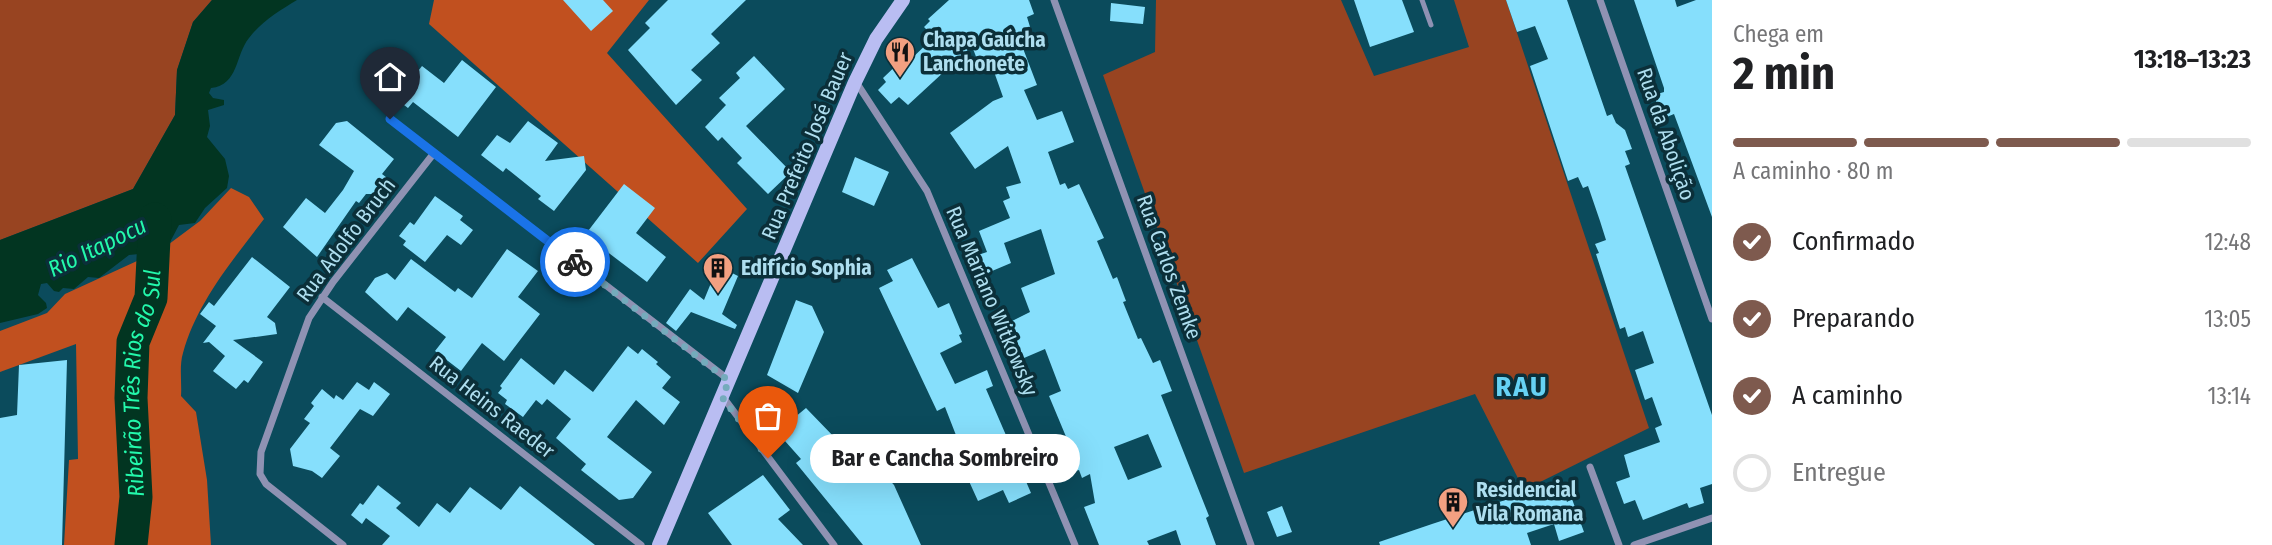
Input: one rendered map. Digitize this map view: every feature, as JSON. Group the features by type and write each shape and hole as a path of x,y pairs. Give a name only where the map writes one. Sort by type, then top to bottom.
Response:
{"street":[{"name":"Rua Prefeito José Bauer","path":"659,545 855,82 876,39 902,0"},
{"name":"Rua Carlos Zemke","path":"1054,0 1251,545"},
{"name":"Rua da Abolição","path":"1600,0 1712,319"},
{"name":"Rua Mariano Witkowsky","path":"855,82 927,191 1075,545"},
{"path":"390,119 729,381"},
{"name":"Rua Adolfo Bruch","path":"343,545 275,492 260,474 261,452 297,347 322,297 434,153"},
{"name":"Rua Heins Raeder","path":"322,297 642,545"},
{"path":"722,397 834,545"},
{"path":"1590,467 1619,545"},
{"path":"1634,545 1712,518"}],"lane":[{"path":"1422,0 1431,25"}],"shaded area":[{"path":"0,0 212,0 193,22 177,70 175,115 133,189 0,240"},
{"path":"434,0 649,0 607,53 747,209 698,263 429,24"},
{"path":"1156,0 1341,0 1374,76 1469,47 1454,0 1506,0 1649,428 1524,490 1475,394 1244,473 1103,75 1155,52"},
{"path":"231,188 249,197 264,219 228,266 197,316 181,363 181,396 196,412 207,480 211,545 64,545 69,460 78,459 76,344 0,372 0,331 47,313 65,294 161,250 200,221"}],"water":[{"name":"Rio Itapocu","path":"212,0 297,0 254,32 244,45 232,75 220,86 211,88 209,93 213,98 224,100 224,105 208,110 210,126 207,137 225,159 229,176 227,188 205,208 195,223 179,225 169,244 149,253 129,255 99,278 88,277 74,289 63,288 59,292 54,291 47,283 41,284 38,295 47,308 38,314 0,323 0,240 133,189 175,115 177,70 193,22"}],"building":[{"path":"563,0 603,0 613,11 591,31"},
{"path":"668,0 746,0 711,34 720,43 691,70 702,80 676,105 628,50 650,28 645,23"},
{"path":"949,0 1029,0 1034,14 1027,17 1034,40 1024,43 1024,51 1037,85 1024,90 1037,120 1062,111 1074,142 1048,152 1060,185 1065,183 1068,189 1079,184 1104,238 1097,241 1113,279 1117,277 1126,301 1123,302 1138,339 1141,338 1153,363 1160,360 1172,391 1161,395 1209,516 1206,518 1216,545 1181,545 1176,530 1147,541 1149,545 1099,545 1084,507 1095,503 1090,474 1082,478 1079,470 1073,472 1064,451 1069,448 1067,439 1049,396 1061,391 1045,349 1024,358 1008,323 1030,312 1021,288 1055,274 1041,229 1004,243 1011,263 985,274 978,255 987,252 979,231 1010,218 1003,201 1010,198 1006,187 1021,183 1008,146 975,169 950,133 993,101 1003,97 992,66 981,70 972,46 908,105 899,97 891,104 878,90 886,82 883,78 904,58 908,62 934,37 924,27 930,21 928,19","holes":["1148,434 1162,467 1128,480 1114,447"]},
{"path":"1354,0 1402,0 1414,32 1370,47"},
{"path":"1506,0 1567,0 1607,116 1612,114 1616,123 1625,130 1632,149 1625,151 1630,164 1625,166 1712,415 1712,484 1700,488 1704,503 1689,508 1687,503 1643,520 1635,500 1624,504 1616,482 1630,477 1624,455 1660,442 1655,428 1662,425 1652,397 1645,400 1635,370 1654,363 1643,331 1628,337 1625,327 1620,329 1596,254 1599,253 1595,244 1606,240 1600,221 1588,186 1583,188 1578,177 1568,181 1530,66 1548,59 1535,26 1517,32"},
{"path":"1634,0 1675,0 1677,7 1696,0 1712,0 1712,217 1674,114 1662,119 1654,95 1664,92 1664,88"},
{"path":"1111,3 1145,7 1143,24 1110,21"},
{"path":"754,56 785,89 746,126 791,172 768,194 737,163 742,158 722,137 718,141 705,127 726,105 719,98 740,78 736,73"},
{"path":"462,60 496,87 458,137 413,102 408,108 396,99 422,66 444,83"},
{"path":"347,121 394,159 382,174 391,181 380,194 366,194 359,203 356,201 317,257 283,227 306,198 325,213 343,190 354,171 319,145 336,123"},
{"path":"528,121 558,143 545,161 584,156 586,170 554,211 538,199 541,196 506,168 503,172 481,155 497,135 510,143"},
{"path":"855,157 889,172 874,206 842,192"},
{"path":"624,184 655,208 636,233 666,257 647,282 585,235"},
{"path":"435,196 463,216 460,220 473,230 461,245 447,235 425,262 403,245 406,241 399,236 410,222 414,225"},
{"path":"507,249 538,271 518,297 540,314 504,361 482,343 461,371 435,351 446,337 408,307 397,321 365,292 375,278 387,273 395,280 411,259 455,292 458,288 472,298"},
{"path":"252,257 290,287 267,317 275,323 277,334 233,340 263,362 248,383 244,380 236,389 213,371 225,356 209,342 203,343 216,326 200,314 209,302 214,306"},
{"path":"912,258 938,308 949,303 962,334 959,335 962,342 940,353 955,384 987,370 993,386 986,389 1031,493 1009,503 1003,490 978,501 963,468 968,466 945,407 937,411 879,288 893,281 887,270"},
{"path":"718,266 738,276 722,314 737,325 735,329 691,312 676,331 666,323 690,289 704,300"},
{"path":"796,300 812,306 824,332 798,393 767,375"},
{"path":"628,346 638,354 642,349 658,362 656,364 671,377 662,388 680,402 664,425 636,400 607,437 652,472 633,498 619,500 581,470 586,464 556,438 571,419 547,399 542,405 536,400 523,417 505,404 507,400 498,393 502,388 500,386 521,358 554,385 565,370 593,392"},
{"path":"67,360 62,545 0,545 0,418 17,415 19,365"},
{"path":"357,382 369,390 374,382 390,394 373,416 360,409 330,448 340,456 322,478 312,471 293,466 290,449 310,423 304,419 314,406 311,403 322,389 334,399 336,395 343,400"},
{"path":"806,408 866,470 874,464 894,485 921,545 863,545 796,463 801,459 777,432"},
{"path":"763,475 790,510 778,519 803,545 732,545 708,513"},
{"path":"1560,482 1567,502 1572,499 1584,532 1559,541 1554,524 1527,533 1531,545 1380,545 1379,542"},
{"path":"378,485 401,503 396,508 419,527 437,503 450,513 470,487 501,510 520,486 595,545 382,545 390,536 366,518 362,524 351,515 360,503 363,505"},
{"path":"1282,506 1292,532 1277,537 1267,512"}],"waterway":[{"name":"Ribeirão Três Rios do Sul","path":"131,545 136,497 131,398 133,342 151,298 155,219"}],"way so far":[{"path":"575,262 729,381 722,397 768,458"}],"place":[{"name":"Chapa Gaúcha Lanchonete","path":"900,79"},
{"name":"Edifício Sophia","path":"718,295"},
{"name":"Bar e Cancha Sombreiro","path":"768,458"},
{"name":"Residencial Vila Romana","path":"1453,529"}],"district":[{"name":"RAU","path":"1522,386"}],"route":[{"path":"390,119 575,262"}]}
